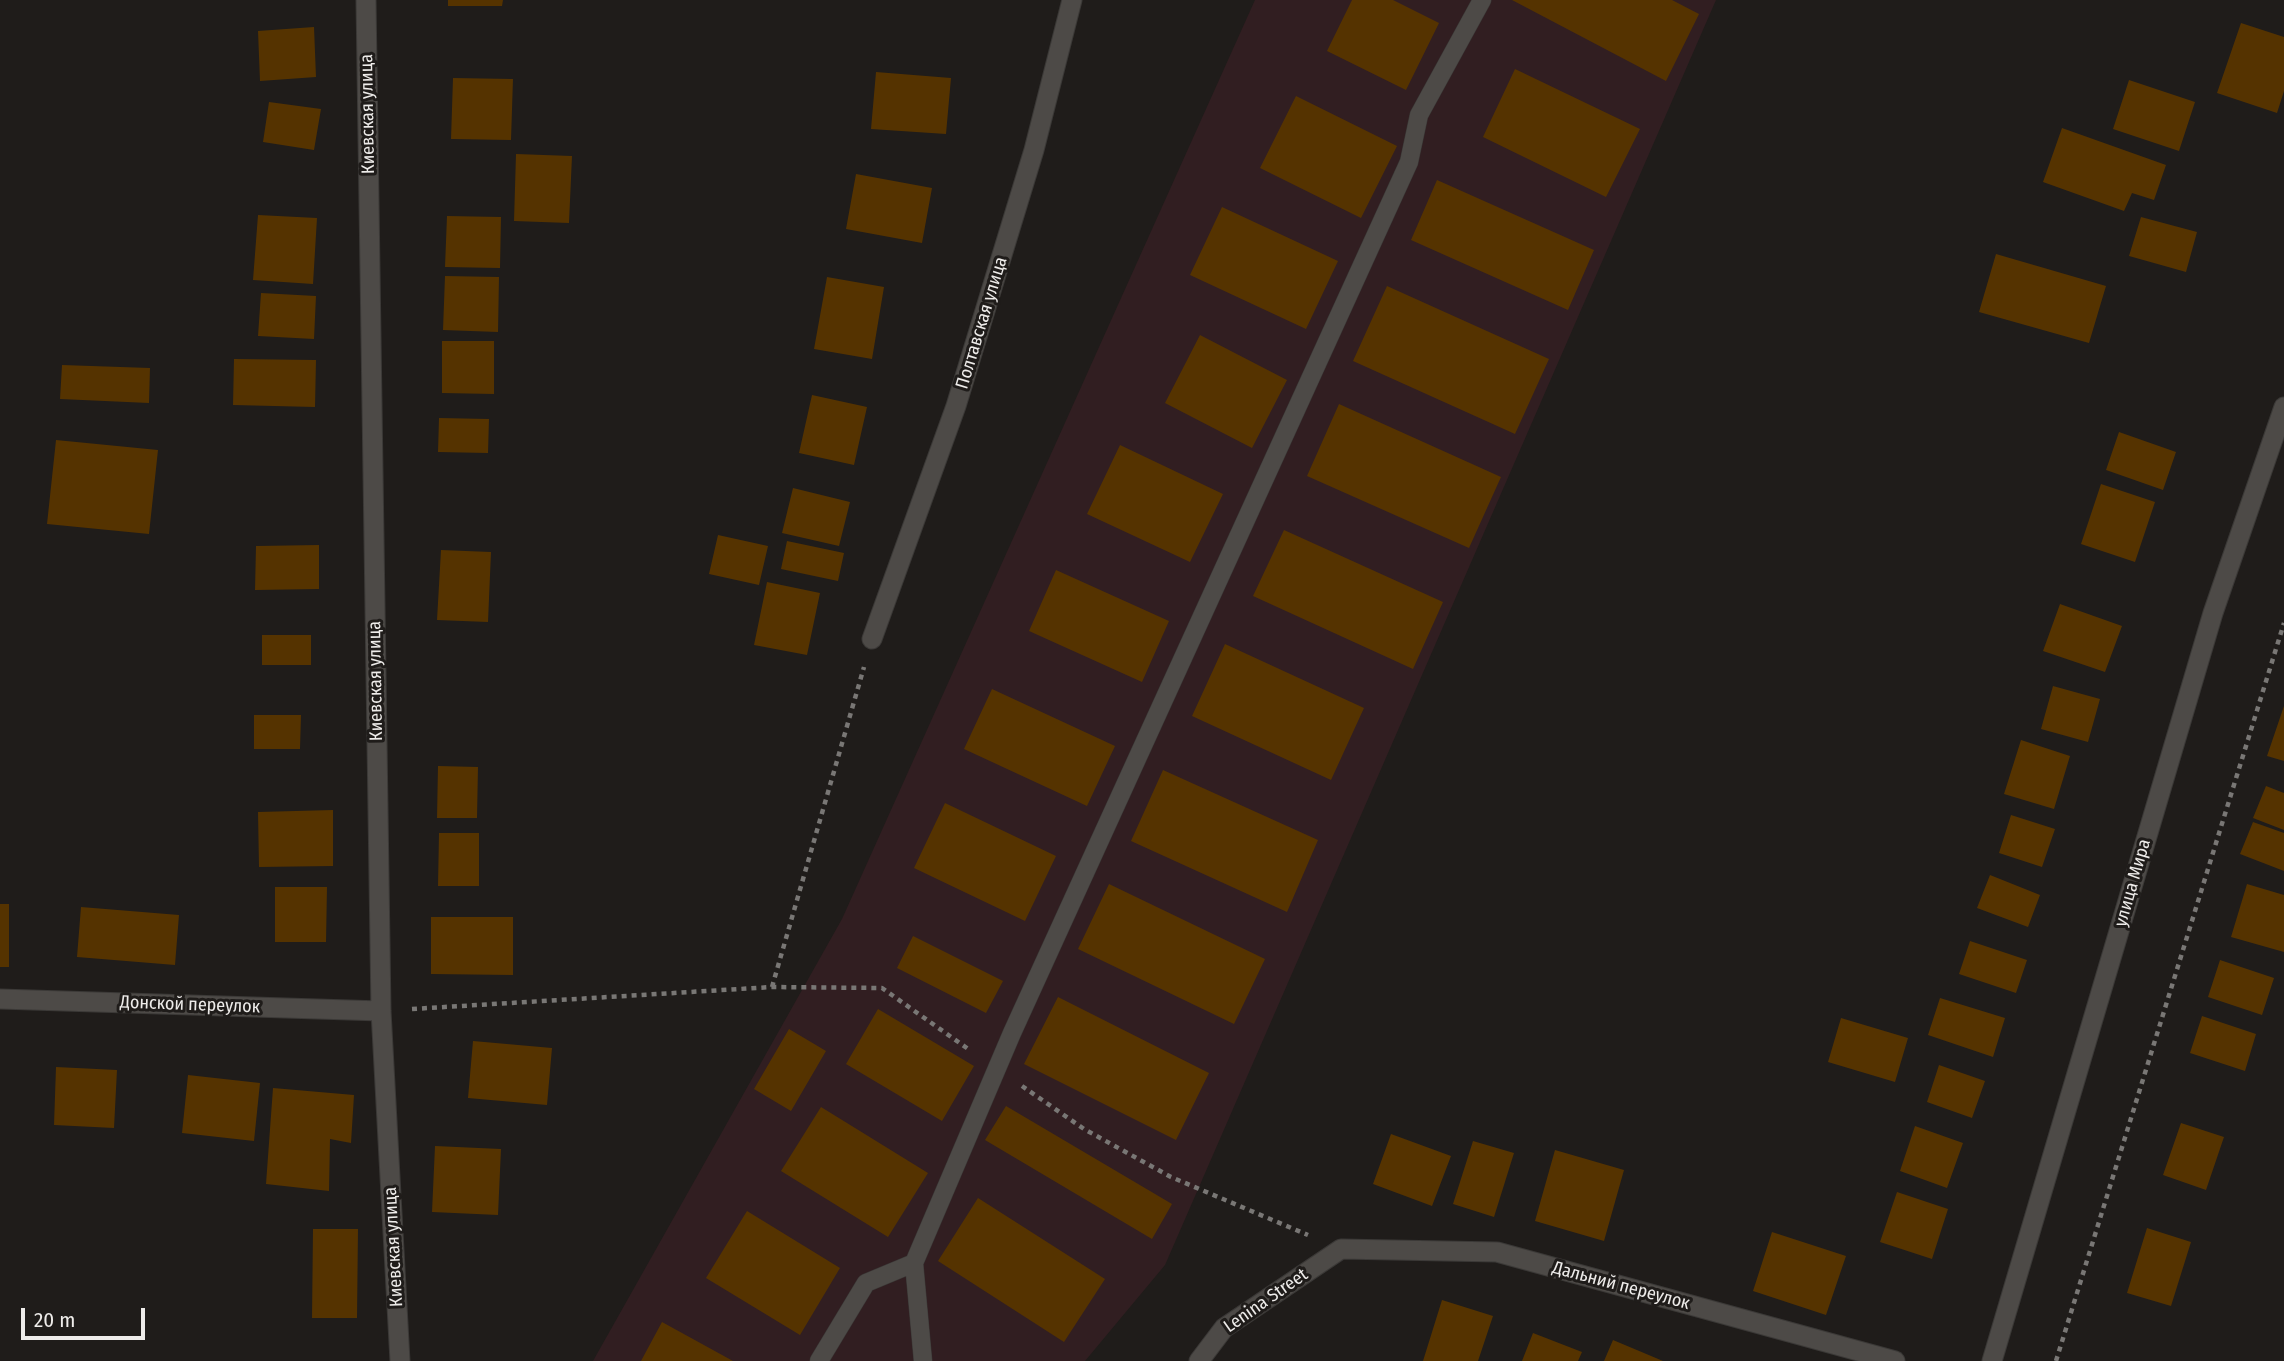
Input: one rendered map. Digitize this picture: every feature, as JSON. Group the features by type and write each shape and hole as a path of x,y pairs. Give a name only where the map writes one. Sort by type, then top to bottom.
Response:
{"street":[{"name":"Киевская улица","path":"366,0 381,1011 400,1361"},
{"name":"Полтавская улица","path":"872,639 956,407 1034,149 1072,0"},
{"name":"улица Мира","path":"1992,1361 2213,613 2284,407"},
{"name":"Донской переулок","path":"0,999 381,1011"},
{"name":"Lenina Street","path":"1199,1361 1224,1328 1340,1250"},
{"name":"Дальний переулок","path":"1340,1250 1497,1252 1895,1361"}],"lane":[{"path":"923,1361 915,1263 1012,1033 1409,162 1419,116 1482,0"},
{"path":"819,1361 866,1283 915,1263"}],"path":[{"path":"2056,1361 2284,623"},
{"path":"772,987 872,639"},
{"path":"381,1011 772,987 882,988"},
{"path":"1084,1129 1171,1177 1340,1250"}],"shaded area":[{"path":"1255,0 1716,0 1165,1265 1085,1361 593,1361 842,919"}],"building":[{"path":"448,0 503,0 502,6 448,6"},
{"path":"1352,0 1393,0 1439,23 1406,90 1327,51"},
{"path":"1512,0 1672,0 1699,14 1666,81"},
{"path":"2241,23 2284,37 2284,91 2277,113 2217,93"},
{"path":"314,27 316,77 260,81 258,31"},
{"path":"1515,69 1640,129 1606,197 1483,137"},
{"path":"876,72 951,78 946,134 871,129"},
{"path":"453,78 513,79 511,140 451,139"},
{"path":"2129,80 2195,102 2179,151 2113,129"},
{"path":"1296,96 1397,146 1361,218 1260,168"},
{"path":"269,102 321,109 314,150 263,142"},
{"path":"2062,128 2166,165 2154,200 2132,193 2124,211 2043,182"},
{"path":"516,154 572,156 569,223 514,221"},
{"path":"856,174 932,188 922,243 846,229"},
{"path":"1437,180 1594,250 1568,310 1411,240"},
{"path":"1222,207 1338,261 1306,329 1190,275"},
{"path":"258,215 317,218 313,284 253,280"},
{"path":"447,216 501,217 500,268 445,267"},
{"path":"2141,217 2197,232 2186,272 2129,256"},
{"path":"1996,254 2106,286 2089,343 1979,312"},
{"path":"445,276 499,277 498,332 443,330"},
{"path":"827,277 884,287 872,359 814,349"},
{"path":"1387,286 1549,359 1515,434 1353,361"},
{"path":"261,293 316,296 314,339 258,336"},
{"path":"1200,335 1287,380 1252,448 1165,403"},
{"path":"442,341 494,341 494,394 442,393"},
{"path":"234,359 316,360 315,407 233,405"},
{"path":"62,365 150,368 149,403 60,399"},
{"path":"812,395 867,407 854,465 799,453"},
{"path":"1339,404 1501,477 1469,548 1307,476"},
{"path":"439,418 489,419 488,453 438,452"},
{"path":"2119,432 2176,452 2163,490 2106,470"},
{"path":"56,440 158,450 149,534 47,524"},
{"path":"1120,445 1223,494 1190,562 1087,514"},
{"path":"2101,484 2155,502 2135,562 2081,544"},
{"path":"793,488 850,502 839,546 782,533"},
{"path":"1284,530 1443,602 1413,669 1253,596"},
{"path":"718,535 768,546 759,585 709,574"},
{"path":"787,541 844,553 838,581 781,569"},
{"path":"319,545 319,589 255,590 256,546"},
{"path":"441,550 491,552 488,622 437,620"},
{"path":"1056,570 1169,621 1142,682 1029,631"},
{"path":"767,582 820,593 807,655 754,645"},
{"path":"2060,604 2122,626 2105,672 2043,651"},
{"path":"262,635 311,635 311,665 262,665"},
{"path":"1225,644 1364,708 1331,780 1192,716"},
{"path":"2053,686 2100,699 2088,742 2041,729"},
{"path":"992,689 1115,746 1087,806 964,749"},
{"path":"2284,706 2284,761 2267,756"},
{"path":"254,715 301,715 300,749 254,749"},
{"path":"2021,740 2070,756 2054,809 2004,794"},
{"path":"438,766 478,767 477,818 437,818"},
{"path":"1163,770 1318,840 1287,912 1131,841"},
{"path":"2266,786 2284,793 2284,830 2253,818"},
{"path":"945,803 1056,856 1025,921 914,868"},
{"path":"333,810 333,866 259,867 258,812"},
{"path":"2011,815 2055,829 2042,867 1999,853"},
{"path":"2253,822 2284,833 2284,871 2240,854"},
{"path":"439,833 479,833 479,886 438,886"},
{"path":"1990,875 2040,895 2028,927 1977,908"},
{"path":"1109,884 1265,959 1234,1024 1078,949"},
{"path":"2247,884 2284,895 2284,952 2231,937"},
{"path":"275,887 327,887 326,942 275,942"},
{"path":"0,904 9,904 9,967 0,967"},
{"path":"81,907 179,915 175,965 77,957"},
{"path":"431,917 513,917 513,975 431,974"},
{"path":"913,936 1003,981 986,1013 897,968"},
{"path":"1970,941 2027,960 2016,993 1959,974"},
{"path":"2220,960 2274,978 2262,1015 2208,997"},
{"path":"1058,997 1209,1073 1176,1140 1024,1064"},
{"path":"1940,998 2005,1018 1993,1057 1928,1035"},
{"path":"878,1009 974,1066 942,1121 846,1064"},
{"path":"2202,1016 2256,1034 2245,1071 2190,1053"},
{"path":"1841,1018 1908,1038 1895,1082 1828,1062"},
{"path":"789,1029 826,1051 791,1111 754,1089"},
{"path":"473,1041 552,1048 547,1105 468,1098"},
{"path":"1939,1065 1985,1081 1972,1118 1927,1102"},
{"path":"56,1067 117,1070 114,1128 54,1125"},
{"path":"188,1075 260,1083 254,1141 182,1133"},
{"path":"273,1088 354,1095 351,1143 330,1139 329,1191 266,1184"},
{"path":"1006,1106 1172,1204 1152,1239 985,1140"},
{"path":"821,1107 928,1173 888,1237 781,1171"},
{"path":"2181,1123 2224,1137 2206,1190 2163,1175"},
{"path":"1915,1126 1963,1143 1947,1188 1900,1171"},
{"path":"1391,1134 1451,1156 1432,1206 1373,1184"},
{"path":"1473,1141 1514,1153 1494,1217 1453,1204"},
{"path":"435,1146 501,1149 498,1215 432,1212"},
{"path":"1555,1150 1624,1170 1604,1241 1535,1221"},
{"path":"1897,1192 1948,1209 1932,1259 1880,1242"},
{"path":"978,1198 1105,1279 1064,1342 938,1261"},
{"path":"747,1211 840,1268 800,1335 706,1278"},
{"path":"2147,1228 2191,1242 2171,1306 2127,1293"},
{"path":"313,1229 358,1229 357,1318 312,1318"},
{"path":"1772,1232 1846,1256 1826,1315 1753,1291"},
{"path":"1442,1300 1493,1316 1478,1361 1423,1361"},
{"path":"662,1322 733,1361 641,1361"},
{"path":"1533,1333 1582,1352 1578,1361 1522,1361"},
{"path":"1613,1340 1663,1361 1604,1361"}]}
